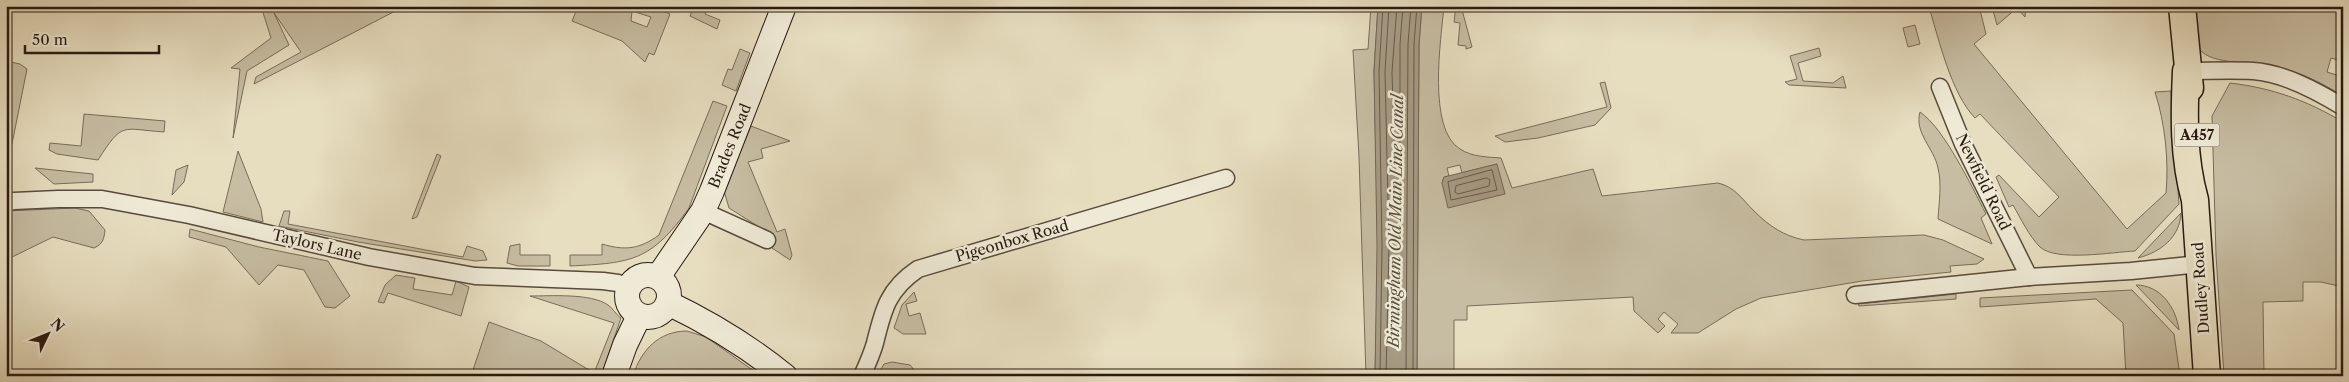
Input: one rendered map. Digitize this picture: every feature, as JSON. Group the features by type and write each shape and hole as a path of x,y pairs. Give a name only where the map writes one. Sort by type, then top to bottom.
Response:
{"main road":[{"name":"Dudley Road","path":"2182,6 2186,71 2184,116 2188,175 2195,200 2206,376"}],"street":[{"name":"Brades Road","path":"658,277 703,211 784,6"},
{"path":"2186,71 2253,71 2276,76 2313,91 2343,107"},
{"name":"Newfield Road","path":"1940,87 1963,144 2029,277"},
{"name":"Pigeonbox Road","path":"862,376 875,344 885,306 904,278 918,269 1226,178"},
{"name":"Taylors Lane","path":"6,203 39,200 102,200 189,215 373,258 475,276 618,283 628,288"},
{"path":"703,211 767,240"},
{"path":"1855,296 2029,277 2131,271 2200,264"},
{"path":"641,276 658,277 667,287 668,303 658,315 652,318 639,316 628,305 626,296 628,288 641,276"},
{"path":"668,303 730,336 785,376"},
{"path":"614,376 625,345 639,316"}],"shaded area":[{"path":"261,6 405,6 254,84 256,77 301,52 274,13 289,45 247,71 233,138 240,69 231,68 271,38"},
{"path":"569,6 664,6 663,11 670,14 654,55 649,53 645,62 622,41 572,21 577,9","holes":["632,11 651,17 647,27 631,21"]},
{"path":"694,6 708,6 705,14 720,20 717,29 690,16"},
{"path":"1371,6 1378,6 1374,71 1378,248 1375,376 1366,376 1359,157 1353,50 1368,49"},
{"path":"1422,6 1444,6 1438,82 1443,123 1450,138 1460,149 1475,155 1501,158 1512,188 1593,169 1602,196 1718,183 1734,190 1771,226 1783,233 1804,240 1924,235 1943,240 1984,259 1977,264 1950,266 1951,272 1862,281 1761,298 1736,309 1698,333 1671,333 1678,324 1664,312 1658,319 1665,326 1658,333 1634,311 1633,297 1467,306 1467,320 1454,320 1454,376 1417,376 1419,44","holes":["1497,164 1442,183 1444,177 1449,176 1447,168 1460,165 1462,173"]},
{"path":"1456,6 1461,6 1472,47 1466,49 1466,46 1458,45 1460,23 1454,22"},
{"path":"1946,6 1947,11 1979,6 1986,34 1974,44 2127,229 2166,193 2165,142 2155,92 2171,91 2179,204 2135,251 2085,255 2058,254 2048,252 2040,247 2032,238 2013,205 2009,207 1996,177 1999,175 2039,217 2059,197 1980,114 1975,118 1959,95 1947,66 1929,7"},
{"path":"2026,6 2025,17 2017,8 1997,25 1992,7"},
{"path":"2195,6 2343,6 2341,61 2331,58 2327,72 2343,77 2343,96 2310,78 2285,68 2223,61 2205,54 2199,49"},
{"path":"1915,25 1920,44 1908,47 1903,28"},
{"path":"1819,48 1821,56 1798,63 1803,81 1833,83 1843,76 1846,88 1789,85 1785,82 1797,79 1790,56"},
{"path":"740,49 750,53 736,91 722,85 728,69 732,70"},
{"path":"6,61 20,64 27,69 12,144 6,145"},
{"path":"1605,82 1611,108 1595,125 1538,138 1505,142 1495,136 1607,107 1600,83"},
{"path":"2230,83 2260,88 2288,96 2316,107 2343,122 2343,287 2321,282 2303,282 2303,301 2263,302 2264,376 2224,376 2216,255 2212,116"},
{"path":"713,101 727,106 689,208 676,226 651,249 638,256 609,263 570,266 570,255 602,255 602,244 618,248 639,246 659,235"},
{"path":"1920,112 1929,120 1948,144 1965,174 1986,214 1981,218 1992,244 1938,219 1939,174 1936,161 1922,134 1919,120"},
{"path":"84,114 165,121 164,132 124,130 106,147 98,160 57,154 49,150 50,143 81,146"},
{"path":"751,126 790,141 761,149 763,158 748,162 777,232 785,229 792,255 790,260 772,248 775,237 729,208 724,191"},
{"path":"238,151 261,209 263,222 223,212"},
{"path":"437,154 441,156 417,217 412,219"},
{"path":"188,165 184,182 172,195 176,170"},
{"path":"35,168 93,174 93,182 54,184"},
{"path":"75,208 89,211 105,230 99,245 94,248 53,237 6,260 6,211"},
{"path":"284,211 290,211 288,224 463,257 467,246 483,251 487,260 475,261 358,242 279,226"},
{"path":"2181,213 2177,229 2168,242 2154,252 2138,258"},
{"path":"190,229 259,247 328,261 350,296 335,308 325,307 304,270 278,265 259,285 226,247 189,237"},
{"path":"520,244 520,255 550,255 550,266 518,266 507,263 510,246"},
{"path":"396,275 415,278 413,289 452,295 456,281 469,287 461,316 388,293 384,303 378,302 385,285"},
{"path":"2136,285 2152,289 2165,299 2174,313 2179,330"},
{"path":"2132,290 2174,334 2180,376 2126,376 2123,323 2096,299 1980,307 1980,298"},
{"path":"914,292 917,301 906,304 909,316 920,313 926,334 903,334 894,328 902,305"},
{"path":"1956,294 1956,299 1859,306 1858,304"},
{"path":"530,296 570,296 601,301 621,318 601,376 471,376 489,322 541,341 594,373 614,323"},
{"path":"687,331 706,337 761,376 633,376 641,358 652,344 668,334"},
{"path":"892,362 910,365 916,372 906,376 877,376 884,364"}],"water":[{"name":"Birmingham Old Main Line Canal","path":"1378,6 1422,6 1419,44 1417,376 1375,376 1377,246 1374,71"},
{"path":"1497,164 1505,194 1448,208 1442,183 1444,177"}]}
